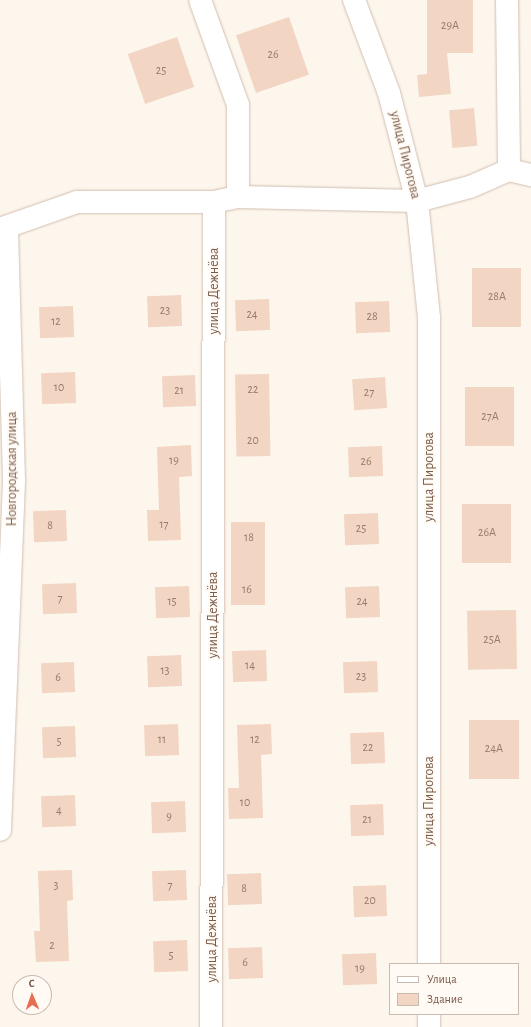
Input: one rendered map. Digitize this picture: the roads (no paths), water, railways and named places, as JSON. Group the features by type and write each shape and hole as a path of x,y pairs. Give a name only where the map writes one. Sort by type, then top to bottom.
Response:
{"street":[{"path":"200,0 238,105 238,196"},
{"name":"улица Пирогова","path":"354,0 389,93 417,201 429,318 429,963"},
{"path":"508,0 509,170"},
{"path":"3,228 76,202 214,202 238,196 417,201 470,187 509,170 531,175"},
{"name":"улица Дежнёва","path":"211,1027 214,202"},
{"name":"Новгородская улица","path":"0,830 14,480 3,228"},
{"path":"429,1015 429,1027"}]}
